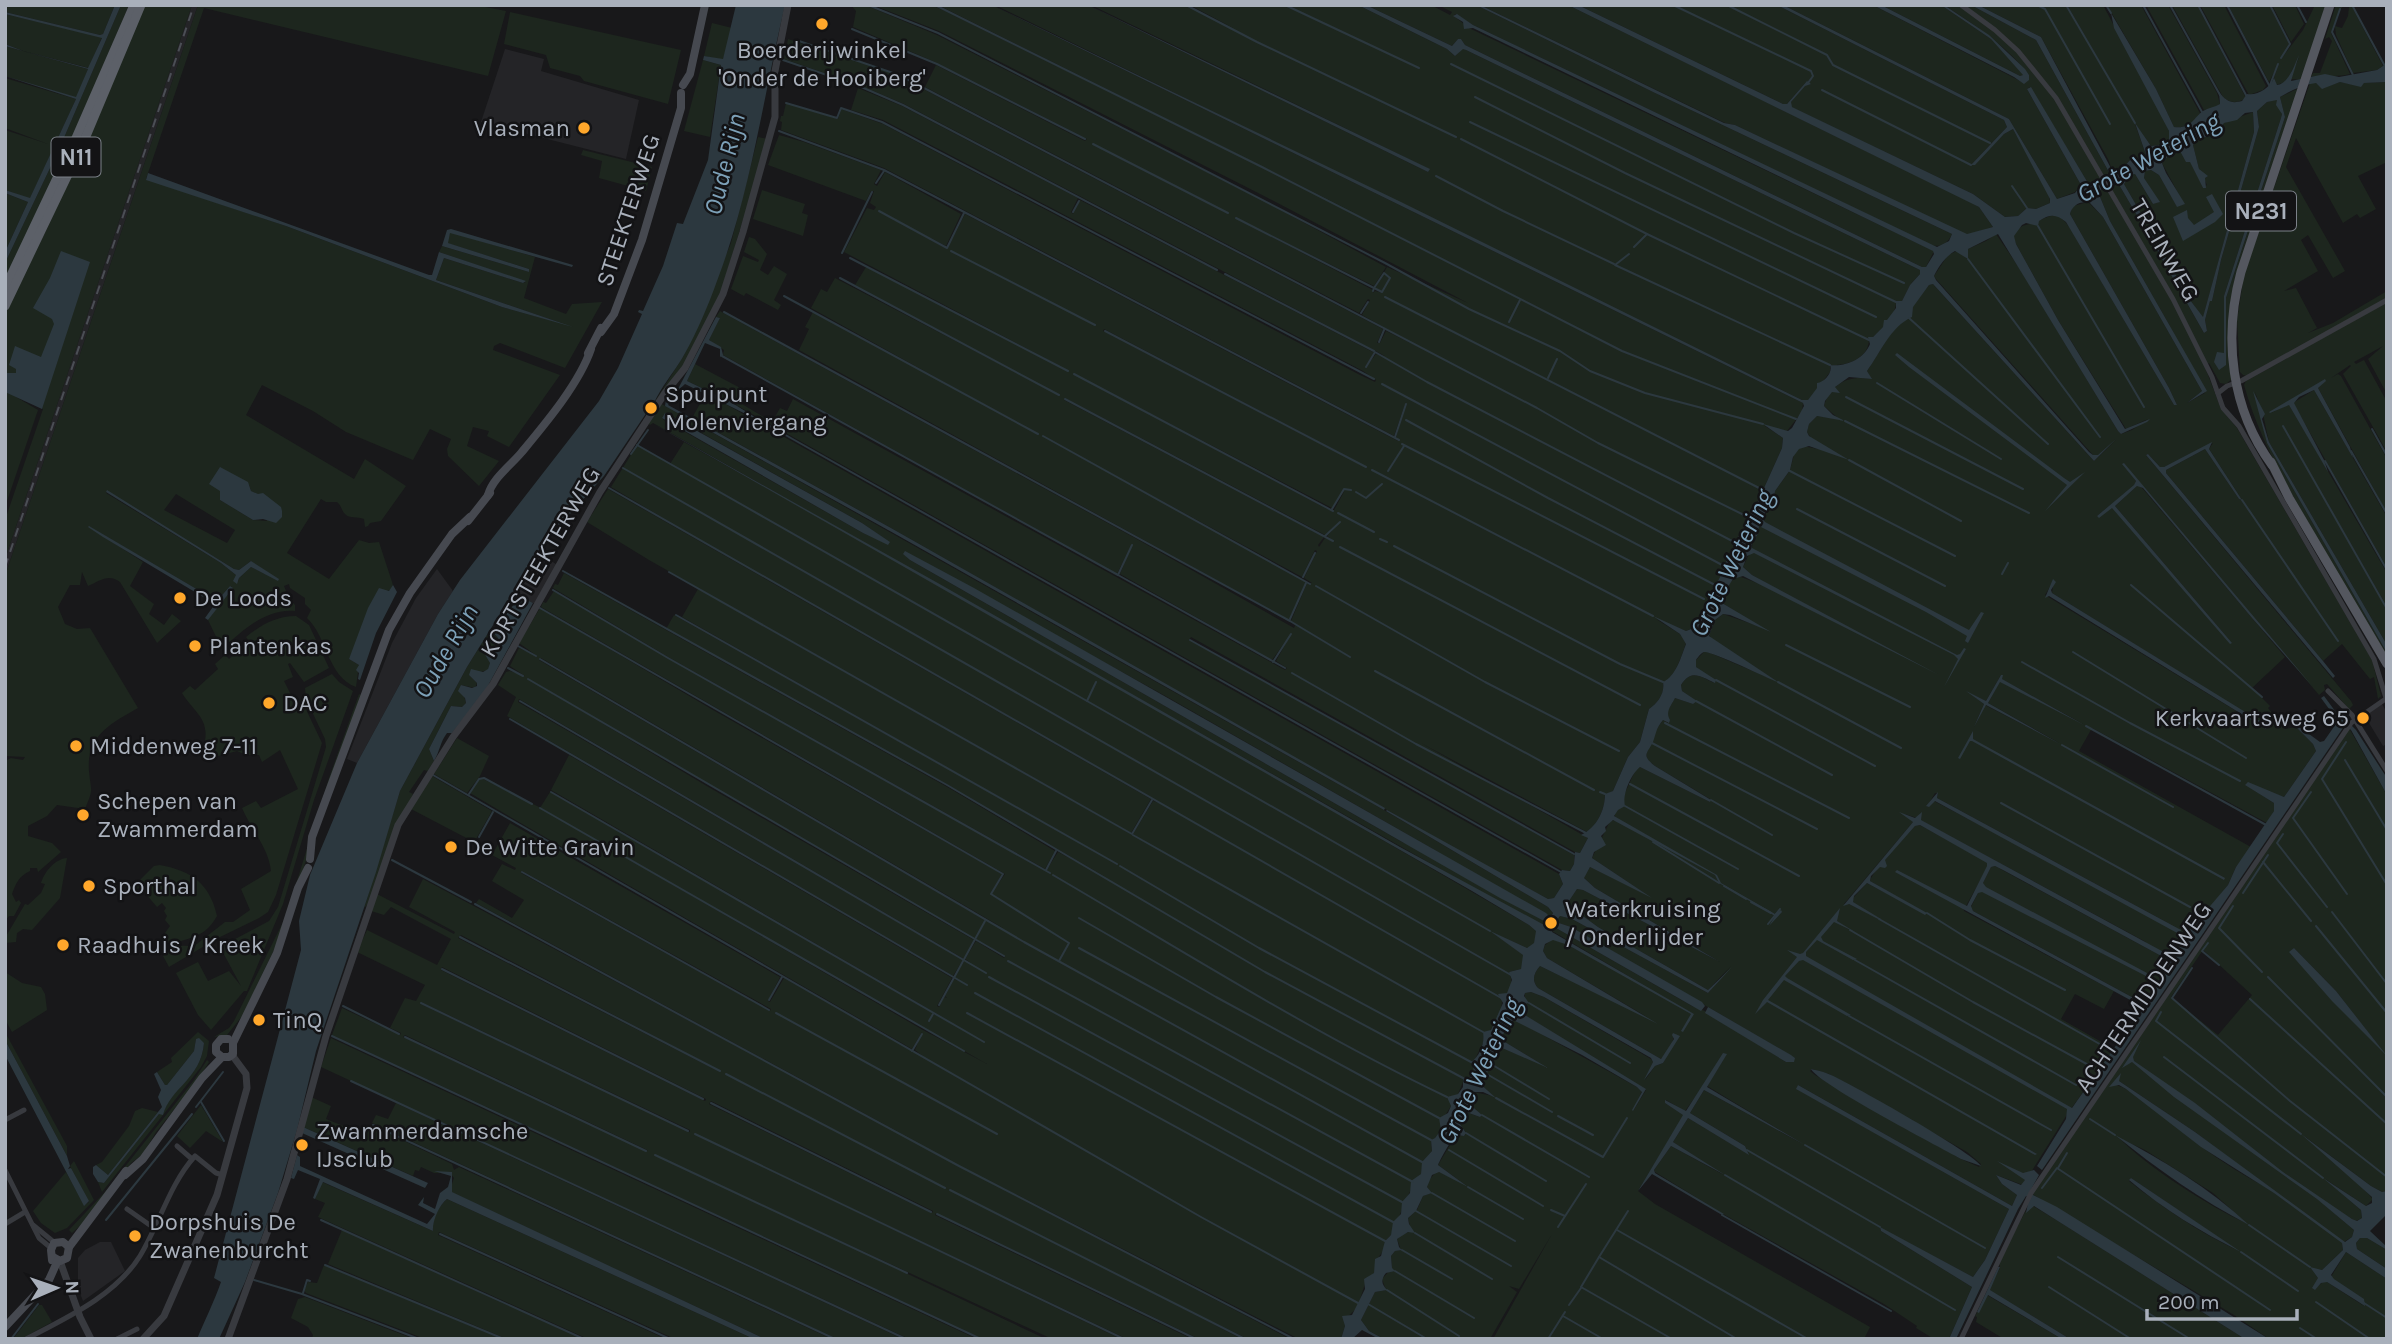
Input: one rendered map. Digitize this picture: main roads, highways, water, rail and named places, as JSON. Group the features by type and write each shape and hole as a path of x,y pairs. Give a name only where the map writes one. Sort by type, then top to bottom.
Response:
{"highway":[{"name":"N11","path":"5,288 76,138 134,5"},
{"name":"N11","path":"5,306 84,141 142,5"}],"main road":[{"name":"STEEKTERWEG","path":"230,1041 271,965 296,897 305,883 315,848 316,832 389,630 410,593 450,539 463,528 493,491 501,476 572,384 583,359 616,308 650,215 681,108 682,89 690,74 705,5"},
{"name":"N231","path":"2330,5 2241,272 2233,305 2232,334 2238,383 2249,424 2260,448 2387,664"},
{"path":"230,1041 235,1048 232,1055 219,1055 215,1048 218,1042 230,1041"},
{"path":"5,1327 43,1284 59,1252 87,1223 132,1164 148,1151 156,1135 219,1055"}],"water":[{"path":"115,5 121,5 60,147 5,263 5,252 28,202 5,193 5,190 30,198 76,99 5,76 76,97 88,69 24,51 88,68 102,38 5,12 100,35 103,34"},
{"name":"Oude Rijn","path":"736,5 785,5 748,179 729,247 710,300 689,346 657,397 652,410 649,409 604,476 544,543 467,667 400,791 316,1051 278,1193 245,1282 219,1339 197,1339 221,1282 214,1278 301,950 299,921 310,875 357,763 438,614 460,580 599,401 618,368 642,314 638,312 643,311 663,266 677,223 683,224 708,160 721,65 703,60 704,56 723,59"},
{"name":"Grote Wetering","path":"992,5 1401,202 1802,400 1808,400 1817,388 1817,383 1828,376 1830,365 1848,363 1863,354 1870,344 1868,337 1873,337 1883,327 1884,320 1887,320 1896,308 1896,301 1902,301 1920,270 1466,50 1463,49 1455,56 1447,49 1358,5 1366,5 1452,46 1461,39 1465,45 1922,267 1926,267 1934,254 1933,251 1473,28 1464,29 1463,22 1453,16 1457,14 1473,25 1937,247 1949,241 1952,234 1476,5 1724,123 1735,125 1967,234 1993,227 1979,207 1568,5 1578,5 1783,104 1787,104 1807,81 1811,84 1805,86 1791,102 1792,107 1973,194 2005,217 2018,216 2027,208 2036,209 2050,203 2050,199 2013,129 2004,134 1975,165 1971,165 2007,127 2004,120 1777,5 1783,5 2009,119 2057,199 2075,193 2081,185 2027,89 2031,87 2088,183 2100,182 2110,174 2036,40 1971,5 1978,5 2041,37 2113,172 2123,168 2130,160 2141,160 2146,155 2135,123 2151,146 2161,145 2169,139 2169,131 2114,28 2111,13 2156,89 2174,127 2188,125 2203,111 2220,104 2219,92 2229,101 2238,102 2247,94 2263,90 2274,78 2277,85 2281,84 2291,73 2299,55 2291,81 2325,74 2339,77 2377,70 2386,64 2387,82 2364,83 2361,87 2340,82 2322,89 2316,83 2297,88 2280,97 2285,117 2226,298 2226,365 2219,370 2214,362 2217,352 2224,353 2224,296 2281,118 2277,100 2267,102 2257,111 2259,127 2210,301 2205,320 2207,331 2204,333 2145,229 2149,227 2190,300 2203,317 2254,132 2253,112 2224,123 2217,134 2198,139 2193,145 2199,169 2208,176 2205,178 2206,188 2203,188 2190,162 2186,162 2180,151 2171,153 2162,163 2185,204 2177,207 2159,175 2151,170 2145,171 2144,178 2160,202 2153,204 2135,174 2124,184 2146,222 2142,224 2118,183 2109,183 2098,192 2110,221 2207,391 2187,403 2202,391 2103,217 2087,202 2075,206 2070,214 2177,405 2174,405 2066,222 2053,216 2039,221 2038,226 2026,223 2022,225 2014,236 2016,244 2058,320 2125,429 2150,419 2121,434 1998,234 1968,249 1968,259 1955,251 1943,262 1934,276 1936,280 2089,452 2098,455 2116,439 2094,461 1933,284 1929,285 1913,307 1912,317 1892,333 1867,371 1872,379 1849,377 1835,387 1840,393 1832,392 1824,406 1845,421 1817,416 1809,424 1807,432 1809,436 1849,460 1809,446 1799,449 1762,518 1969,630 1981,612 1984,613 1968,643 1965,641 1967,636 1926,612 1759,526 1752,548 1957,655 1966,649 1944,687 1958,659 1954,655 1754,553 1747,556 1743,567 1752,575 1939,675 1743,576 1733,579 1724,593 1722,603 1771,632 1723,614 1715,620 1709,636 1778,682 1717,655 1702,653 1696,660 1696,667 1716,680 1715,683 1696,675 1685,680 1681,685 1682,691 1697,701 1693,704 1675,698 1668,712 1669,723 1663,720 1646,754 1655,766 1711,800 1710,802 1640,767 1628,785 1625,806 1614,816 1717,875 1721,883 1775,914 1781,910 1782,912 1769,926 1775,916 1719,883 1715,875 1613,820 1605,827 1606,831 1601,836 1606,845 1594,852 1592,858 1652,898 1590,867 1584,878 1595,888 1720,962 1583,890 1577,889 1569,901 1569,906 1598,927 1708,990 1732,967 1708,993 1572,919 1560,916 1551,928 1552,932 1694,1014 1683,1032 1681,1031 1691,1014 1568,945 1553,940 1545,944 1543,951 1547,958 1658,1024 1540,966 1534,977 1538,988 1661,1059 1674,1039 1673,1033 1680,1036 1663,1063 1655,1066 1644,1080 1653,1062 1651,1058 1544,997 1531,992 1525,993 1529,1003 1519,1005 1520,1012 1646,1089 1633,1111 1642,1092 1637,1087 1513,1020 1502,1036 1505,1042 1548,1068 1502,1048 1493,1055 1493,1062 1487,1065 1488,1072 1479,1078 1478,1082 1496,1098 1483,1092 1472,1092 1468,1103 1482,1115 1480,1117 1466,1112 1463,1114 1460,1124 1466,1133 1464,1136 1456,1135 1438,1165 1468,1187 1439,1172 1432,1175 1427,1187 1432,1193 1423,1196 1416,1211 1408,1218 1415,1233 1408,1232 1397,1239 1402,1250 1395,1251 1391,1256 1392,1268 1395,1271 1386,1273 1383,1277 1387,1290 1375,1292 1361,1320 1369,1331 1384,1339 1362,1330 1352,1339 1341,1339 1345,1326 1342,1316 1352,1315 1365,1289 1364,1279 1374,1273 1375,1259 1381,1256 1385,1241 1391,1235 1393,1222 1401,1214 1402,1202 1410,1193 1411,1181 1421,1174 1422,1162 1432,1151 1431,1140 1441,1130 1439,1118 1448,1113 1451,1106 1447,1097 1458,1094 1463,1087 1463,1078 1471,1077 1474,1070 1471,1062 1481,1049 1483,1032 1491,1030 1503,1003 1498,994 1507,993 1512,980 1509,972 1521,969 1523,955 1490,931 1527,948 1534,943 1536,931 1472,891 652,423 1400,847 1546,926 1553,913 1548,907 1386,811 1548,899 1554,898 1563,884 1559,874 1562,870 1570,871 1574,864 1575,852 1580,853 1588,838 1581,835 1599,818 1605,794 1613,791 1628,757 1640,742 1649,709 1660,697 1663,682 1675,671 1686,644 1680,634 1653,616 1686,631 1694,628 1782,448 1783,438 1763,424 1788,431 1804,406 1803,403"},
{"path":"1088,5 1430,169 1428,172"},
{"path":"1873,5 1881,5 2020,76 2023,75 1991,39 1941,5 1944,5 1989,35 2025,69 2029,80 2024,84"},
{"path":"148,173 429,275 432,275 439,252 526,281 523,283 444,258 436,280 573,327 502,307 286,226 146,180"},
{"path":"2212,194 2223,214 2215,222 2183,241 2173,217 2187,210 2188,218 2194,225 2214,212 2206,197"},
{"path":"447,230 573,265 572,267 450,233 448,243 529,269 529,272 442,246"},
{"path":"61,251 90,262 42,409 5,392 5,373 16,373 16,369 9,365 15,346 41,357 54,324 52,319 33,308"},
{"path":"716,317 720,318 709,340 721,347 723,355 720,357 720,349 705,343 687,381 729,401 766,424 685,384 673,395 668,405 891,528 1385,808 1384,810 665,406 666,400 679,387"},
{"path":"1897,353 2070,482 2085,472 2045,511 2067,485 1909,367 1895,355"},
{"path":"2325,379 2318,388 2350,447 2353,458 2314,390 2299,397 2294,403 2328,472 2289,405 2269,412"},
{"path":"2253,391 2265,414 2262,419 2269,442 2387,645 2387,653 2267,443"},
{"path":"665,413 862,523 890,542 888,545 863,533 662,418"},
{"path":"2212,442 2209,449 2242,500 2205,449 2166,470 2166,473 2323,661 2335,676 2333,678 2146,455 2160,467 2164,467"},
{"path":"2124,463 2313,687 2143,488 2137,486 2115,506 2232,643 2230,644 2112,508 2099,518 2097,516 2134,485 2136,481 2122,464"},
{"path":"220,467 248,482 251,491 263,493 281,507 282,517 276,523 263,519 253,520 220,500 220,491 209,484"},
{"path":"107,490 234,569 239,570 251,561 279,579 278,581 251,567 239,578 237,584 233,581 236,575 221,563 106,492"},
{"path":"89,526 217,601 230,586 233,588 208,620 205,618 215,604"},
{"path":"905,551 1546,913 1549,916 1546,922 910,560 903,554"},
{"path":"2053,579 2056,582 2052,593 2268,726 2266,729 2049,596 2045,598"},
{"path":"393,585 397,592 376,633 360,680 356,670 359,665 349,659 368,608 379,588 389,591"},
{"path":"517,595 533,603 484,693 452,733 447,733 434,761 429,749 451,706 462,707 466,703 458,691 461,685 472,688 477,686 469,675 471,669 483,672 488,669 490,663 483,651 485,648 494,651 499,647 498,638 491,630 503,624 503,618 515,603"},
{"path":"2001,675 2002,679 2086,726 2000,682 1988,703 2062,745 1986,705 1974,727 1984,704 1966,691 1986,701"},
{"path":"2324,696 2338,715 2347,712 2348,722 2387,778 2387,795 2351,730 2345,725 2042,1170 2037,1166 2066,1119 2067,1109 1803,960 1785,976 1851,1015 1847,1016 1784,980 1768,1000 2037,1154 1767,1002 1755,1014 1797,957 1787,950 1803,953 1840,908 1837,921 1855,932 1834,922 1821,937 1823,941 1857,959 1853,960 1817,940 1806,952 1806,956 2072,1108 2143,1007 1895,872 1897,870 1967,906 1987,863 1920,825 1915,826 1885,860 1887,866 1880,867 1870,881 1927,913 1925,915 1867,883 1854,896 1853,902 1881,919 1849,904 1843,906 1913,822 1899,812 1915,818 1922,812 1921,820 2171,956 2163,957 2003,870 1991,867 1983,883 1986,887 2147,973 2146,976 1982,892 1978,893 1971,906 1973,911 2141,1002 2146,1002 2188,932 2228,885 2236,867 2274,811 2274,803 2245,785 2248,782 2284,797 2316,751 2313,744 2296,727 2320,742 2324,741 2338,721 2321,698"},
{"path":"1973,731 1973,739 2225,878 2224,880 1972,741 1960,759 1958,758"},
{"path":"1938,792 1937,798 2181,930 2179,934 1935,801 1929,807 1926,806"},
{"path":"1559,923 1571,927 1705,1006 1701,1011 1556,928"},
{"path":"2294,948 2336,991 2387,1056 2332,1001 2289,952"},
{"path":"1708,1007 1791,1055 1795,1058 1794,1062 1786,1062 1705,1013"},
{"path":"199,1038 204,1043 202,1055 192,1074 172,1097 163,1115 159,1114 104,1183 98,1182 93,1174 93,1167 96,1165 108,1175 162,1107 158,1097 161,1090 154,1074 157,1072 167,1085 194,1051 196,1039"},
{"path":"5,1040 67,1156 70,1166 68,1169 71,1168 89,1201 84,1206 5,1055"},
{"path":"2141,1040 2133,1057 2134,1061 2195,1103 2283,1172 2352,1219 2357,1221 2362,1218 2361,1210 2323,1178 2366,1206 2372,1203 2372,1197 2301,1134 2371,1186 2382,1192 2387,1191 2387,1214 2370,1231 2387,1250 2367,1238 2360,1238 2356,1243 2357,1249 2387,1269 2387,1279 2346,1252 2331,1275 2364,1299 2365,1306 2327,1282 2321,1283 2315,1290 2312,1288 2318,1278 2310,1267 2322,1270 2343,1250 2342,1243 2274,1193 2201,1147 2126,1089 2119,1085 2109,1087 2121,1073 2119,1081 2195,1132 2345,1242 2352,1237 2354,1230 2317,1199 2174,1097 2132,1062 2122,1068"},
{"path":"1723,1053 1727,1054 1707,1087 1805,1145 1704,1090 1690,1113 1745,1146 1749,1155 1688,1118 1673,1142 1725,1175 1671,1146 1654,1170 1724,1214 1652,1174 1638,1191 1683,1115 1665,1103 1665,1100 1686,1111"},
{"path":"1811,1069 1831,1075 1886,1105 1958,1148 1981,1166 1961,1159 1880,1115 1835,1088"},
{"path":"1798,1085 2012,1206 2017,1195 2002,1184 1996,1175 2021,1185 2025,1180 1997,1161 2023,1173 2034,1170 2039,1175 2029,1193 2057,1207 2269,1339 2245,1339 2034,1206 2026,1213 2029,1198 2026,1196 1956,1339 1949,1339 1972,1287 1881,1231 1880,1227 1973,1277 1985,1260 2009,1209 1796,1089"},
{"path":"303,1127 428,1183 425,1188 302,1133"},
{"path":"2115,1135 2185,1176 2249,1225 2180,1183"},
{"path":"297,1155 300,1157 300,1166 427,1224 435,1214 418,1205 424,1197 423,1203 435,1209 440,1193 448,1187 451,1176 434,1171 452,1172 452,1192 765,1339 754,1339 447,1199 437,1214 433,1231 323,1182 315,1199 313,1198 320,1179 298,1170 294,1179 291,1178"},
{"path":"2131,1178 2241,1252 2169,1210 2142,1191 2129,1180"},
{"path":"1998,1267 1990,1290 2070,1339 2062,1339 1988,1295 1979,1313 1977,1312"}],"waterway":[{"path":"868,5 938,33 1469,309 1560,351 1590,371 1645,393 1763,424"},
{"path":"935,5 1262,167 1622,351 1796,419"},
{"path":"1186,5 1456,137"},
{"path":"1285,5 1419,68"},
{"path":"1673,5 1811,71 1813,76 1808,83"},
{"path":"1727,5 1827,55 1833,65 1990,143"},
{"path":"2037,5 2045,9 2110,124"},
{"path":"2066,5 2135,123"},
{"path":"2106,5 2111,13"},
{"name":"Grote Wetering","path":"2143,5 2202,112"},
{"path":"2170,5 2220,95"},
{"path":"2198,5 2247,97"},
{"path":"2227,5 2269,85"},
{"path":"2270,5 2290,44 2281,58"},
{"path":"2297,5 2306,22"},
{"path":"2352,5 2387,70"},
{"path":"2340,9 2332,32 2353,75"},
{"path":"852,29 937,64 1085,139"},
{"name":"Grote Wetering","path":"796,40 896,74 924,88 1537,408 1598,443 1748,517"},
{"path":"783,60 859,86 903,105 1217,270"},
{"path":"1451,64 1794,233 1904,283"},
{"path":"2270,85 2278,64"},
{"path":"1822,90 1971,165"},
{"path":"1475,97 1625,173 1898,303"},
{"path":"786,103 837,118 841,108 882,122 1374,379"},
{"path":"1470,122 1876,317"},
{"path":"779,131 884,170 1399,440"},
{"path":"1461,139 1647,234"},
{"path":"1093,144 1228,213"},
{"path":"876,183 884,171"},
{"path":"1436,176 1614,264"},
{"path":"2012,186 2027,208"},
{"path":"842,253 872,192"},
{"path":"1073,212 1079,201"},
{"path":"879,211 947,248 964,213"},
{"path":"1236,218 1374,288 1384,273 1390,278 1382,292 1374,288 1373,291"},
{"path":"2038,226 2144,407"},
{"path":"1634,247 1647,234 1869,340"},
{"path":"951,251 1095,325"},
{"path":"1629,254 1615,265 1830,365"},
{"path":"850,258 1068,371"},
{"path":"1968,259 2100,437"},
{"path":"1225,274 1374,351"},
{"path":"840,278 1059,395"},
{"path":"784,296 1038,434"},
{"name":"Grote Wetering","path":"1385,297 1763,490"},
{"path":"1509,322 1520,300"},
{"path":"1361,313 1368,302"},
{"path":"724,312 1290,621 1350,657"},
{"path":"1909,318 2048,444"},
{"path":"1379,342 1384,330"},
{"path":"1105,331 1366,467"},
{"name":"Grote Wetering","path":"1366,367 1375,352 1427,382 1736,543"},
{"path":"722,356 1118,575 1132,545"},
{"path":"1548,378 1557,359"},
{"path":"1074,374 1333,511"},
{"path":"1877,383 2001,459"},
{"name":"Grote Wetering","path":"1382,384 1724,566"},
{"path":"1846,397 2023,489"},
{"path":"1065,399 1333,541"},
{"path":"1395,437 1406,404"},
{"name":"Grote Wetering","path":"1406,420 1717,586"},
{"path":"1845,421 2029,513"},
{"path":"766,424 1561,872"},
{"path":"2283,426 2387,609"},
{"path":"2372,429 2387,456"},
{"path":"631,454 648,430"},
{"path":"1043,436 1310,584"},
{"name":"Grote Wetering","path":"1402,444 1704,599"},
{"path":"637,445 1087,701"},
{"path":"1388,471 1404,446"},
{"path":"2351,451 2387,514"},
{"path":"1849,460 1961,521"},
{"path":"2325,461 2387,570"},
{"path":"623,468 1511,975"},
{"path":"1372,470 1653,616"},
{"path":"1788,470 1955,556"},
{"path":"1356,492 1366,498 1382,484"},
{"name":"Grote Wetering","path":"609,488 1503,999"},
{"path":"1332,509 1344,489 1351,490"},
{"path":"2242,500 2338,641"},
{"path":"1797,509 1945,586"},
{"path":"1338,513 1374,532"},
{"path":"1325,536 1340,522"},
{"path":"1380,539 1387,542"},
{"path":"1394,546 1620,664 1663,682"},
{"path":"1340,547 1640,705"},
{"path":"1303,577 1315,553"},
{"path":"2002,574 2008,563"},
{"name":"Grote Wetering","path":"563,571 947,785 1265,972 1463,1078"},
{"path":"669,572 1132,834 1152,800"},
{"path":"1118,575 1285,668"},
{"path":"1290,619 1306,583"},
{"path":"2131,585 2262,697"},
{"path":"1316,586 1485,682 1619,751"},
{"path":"553,590 668,658 1050,873"},
{"path":"540,608 1003,874 991,894 1069,943 1059,961"},
{"path":"676,615 1117,864"},
{"path":"1273,662 1291,634"},
{"path":"1190,640 1574,854"},
{"path":"1786,645 1910,707"},
{"path":"518,646 536,656"},
{"path":"2073,652 2246,758"},
{"path":"540,659 1024,942 1422,1162"},
{"path":"2022,662 2240,781"},
{"path":"508,668 523,676"},
{"path":"1375,671 1594,790"},
{"path":"1292,673 1416,744 1586,833"},
{"path":"528,679 1004,956"},
{"path":"1716,680 1875,766"},
{"path":"1096,682 1087,701 1490,931"},
{"path":"1778,682 1901,748"},
{"path":"520,701 986,973"},
{"path":"1696,701 1832,775"},
{"path":"510,719 967,985"},
{"path":"1665,723 1849,818"},
{"path":"2086,726 2268,826"},
{"path":"1650,742 1817,829"},
{"path":"2346,742 2322,779 2387,885"},
{"path":"2062,745 2173,807"},
{"path":"2345,760 2387,830"},
{"path":"433,775 1201,1217 1358,1303"},
{"path":"469,794 479,779 484,778 532,804"},
{"path":"1630,784 1799,876"},
{"path":"551,792 984,1042"},
{"path":"1600,792 1605,794"},
{"path":"2311,792 2293,818 2347,894"},
{"path":"1711,800 1772,835"},
{"path":"2001,803 2190,907"},
{"path":"1625,806 1738,869"},
{"path":"540,808 964,1051"},
{"path":"479,837 493,812"},
{"path":"2283,834 2277,843 2327,907"},
{"name":"Grote Wetering","path":"1133,835 1483,1032"},
{"path":"1653,842 1719,883"},
{"path":"1046,870 1056,851"},
{"path":"2243,893 2268,855"},
{"path":"392,860 471,902"},
{"path":"2263,862 2311,921"},
{"name":"Grote Wetering","path":"1120,866 1259,948 1471,1062"},
{"path":"522,872 769,1010"},
{"name":"Grote Wetering","path":"1053,875 1346,1046 1447,1097"},
{"path":"1724,886 1746,899"},
{"path":"1751,902 1771,913"},
{"path":"475,904 959,1166 1294,1339"},
{"path":"2233,906 2219,928 2262,972"},
{"path":"1768,924 1780,909"},
{"path":"2332,912 2387,984"},
{"path":"1927,913 1970,940 2065,990"},
{"name":"Grote Wetering","path":"1079,918 1216,997 1439,1118"},
{"path":"1879,919 2112,1051"},
{"path":"939,1005 985,921"},
{"path":"2316,926 2387,1013"},
{"path":"1850,930 1973,1002 2094,1068"},
{"path":"460,937 720,1071"},
{"path":"2208,943 2202,951 2219,965"},
{"name":"Grote Wetering","path":"1079,948 1431,1140"},
{"path":"1855,960 2076,1085"},
{"path":"1008,961 1413,1182"},
{"path":"2192,968 2172,998 2290,1101 2387,1177"},
{"path":"442,969 703,1099"},
{"path":"769,1000 782,977"},
{"path":"989,977 1402,1202"},
{"path":"2268,977 2387,1097"},
{"path":"975,993 1393,1222"},
{"path":"2250,999 2387,1124"},
{"path":"421,1003 688,1131"},
{"name":"Grote Wetering","path":"1529,1003 1630,1063"},
{"path":"343,1006 399,1034"},
{"path":"2161,1012 2156,1021 2301,1134"},
{"path":"776,1013 997,1134"},
{"path":"967,1013 1385,1241"},
{"path":"929,1021 933,1014"},
{"path":"1849,1016 2051,1130"},
{"path":"912,1051 922,1034"},
{"path":"332,1036 981,1339"},
{"path":"405,1037 646,1151"},
{"path":"2164,1057 2323,1178"},
{"name":"Grote Wetering","path":"1491,1064 1549,1099"},
{"path":"196,1107 223,1072"},
{"name":"Grote Wetering","path":"1485,1073 1552,1112"},
{"path":"726,1074 945,1188"},
{"path":"351,1081 906,1339"},
{"name":"Grote Wetering","path":"1496,1098 1603,1157 1627,1118"},
{"path":"201,1102 224,1141"},
{"path":"711,1103 931,1212"},
{"path":"106,1220 192,1114"},
{"name":"Grote Wetering","path":"1482,1115 1589,1177"},
{"path":"1558,1116 1593,1135"},
{"path":"2090,1119 2115,1135"},
{"path":"373,1125 835,1339"},
{"name":"Grote Wetering","path":"1466,1133 1546,1181"},
{"path":"695,1134 1124,1339"},
{"path":"1805,1145 1985,1248"},
{"name":"Grote Wetering","path":"1449,1150 1543,1206"},
{"path":"1747,1150 1880,1227"},
{"path":"2058,1168 2067,1153"},
{"path":"655,1155 907,1273"},
{"path":"2042,1188 2057,1168 2270,1310"},
{"path":"1725,1175 1955,1310"},
{"path":"1558,1227 1586,1184"},
{"path":"1468,1187 1523,1219"},
{"path":"950,1190 1245,1339"},
{"path":"1432,1193 1515,1241"},
{"path":"1551,1210 1565,1216"},
{"path":"1416,1211 1511,1266"},
{"path":"1628,1211 1599,1257 1737,1339"},
{"path":"937,1214 1196,1339"},
{"path":"1722,1215 1891,1311"},
{"path":"321,1220 584,1339"},
{"path":"2249,1225 2310,1267"},
{"path":"1617,1230 1808,1339"},
{"path":"1415,1233 1492,1279"},
{"path":"440,1234 670,1339"},
{"path":"1402,1250 1452,1279"},
{"path":"2241,1252 2298,1291"},
{"path":"1599,1257 1581,1287 1672,1339"},
{"path":"2058,1257 2190,1339"},
{"path":"325,1265 504,1339"},
{"path":"1395,1271 1474,1318"},
{"path":"254,1280 302,1294 419,1339"},
{"path":"303,1293 307,1280 310,1281"},
{"path":"2049,1287 2131,1339"},
{"path":"1569,1305 1581,1288"},
{"path":"1387,1290 1459,1336"},
{"path":"2316,1302 2370,1339"},
{"path":"2364,1303 2387,1318"},
{"path":"11,1339 38,1304"},
{"path":"1368,1304 1427,1339"},
{"path":"1548,1339 1565,1312"},
{"path":"1563,1316 1603,1339"},
{"path":"2300,1328 2317,1339"}],"railway":[{"path":"5,567 194,5"}],"place":[{"name":"Boerderijwinkel 'Onder de Hooiberg'","path":"822,24"},
{"name":"Vlasman","path":"584,128"},
{"name":"Spuipunt Molenviergang","path":"651,408"},
{"name":"De Loods","path":"180,598"},
{"name":"Plantenkas","path":"195,646"},
{"name":"DAC","path":"269,703"},
{"name":"Kerkvaartsweg 65","path":"2363,718"},
{"name":"Middenweg 7-11","path":"76,746"},
{"name":"Schepen van Zwammerdam","path":"83,815"},
{"name":"De Witte Gravin","path":"451,847"},
{"name":"Sporthal","path":"89,886"},
{"name":"Waterkruising / Onderlijder","path":"1551,923"},
{"name":"Raadhuis / Kreek","path":"63,945"},
{"name":"TinQ","path":"259,1020"},
{"name":"Zwammerdamsche IJsclub","path":"302,1145"},
{"name":"Dorpshuis De Zwanenburcht","path":"135,1236"}]}
